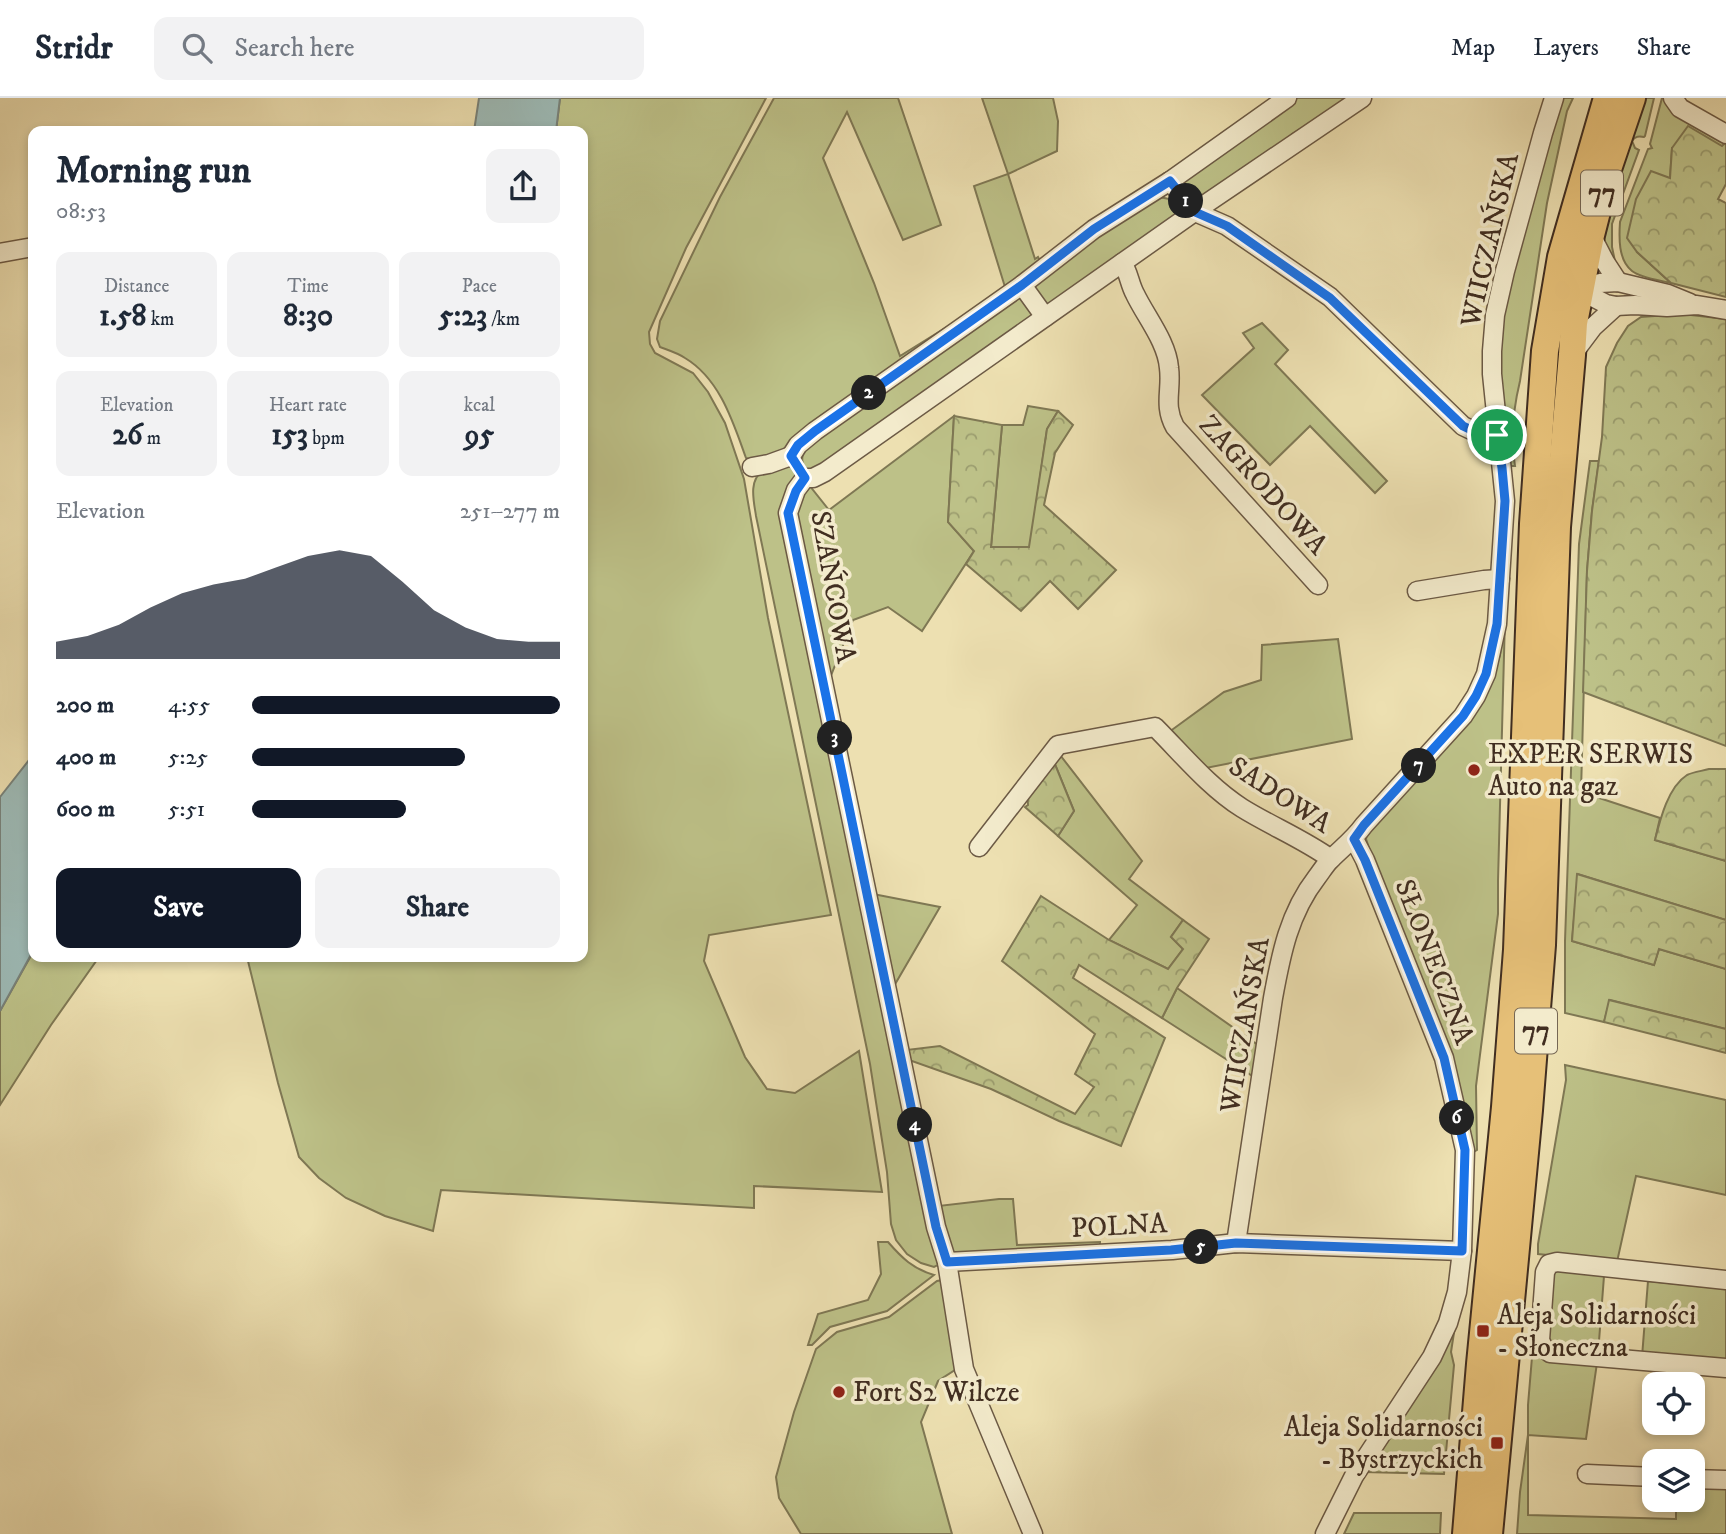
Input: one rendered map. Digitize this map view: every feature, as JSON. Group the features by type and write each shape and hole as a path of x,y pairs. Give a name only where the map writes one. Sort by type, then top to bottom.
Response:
{"highway":[{"name":"77","path":"1489,1534 1542,945 1557,527 1574,323 1567,287 1570,223 1607,98"},
{"name":"77","path":"1466,1534 1517,950 1533,524 1545,351 1567,287 1591,235 1607,172 1632,98"}],"street":[{"path":"752,467 791,456 798,445 815,431 1022,285 1094,229 1170,181 1287,98"},
{"name":"SZAŃCOWA","path":"1033,1534 964,1369 947,1262 936,1227 788,513 796,491 805,478 813,478 825,472 1195,212 1363,98"},
{"name":"WIICZAŃSKA","path":"1236,1243 1280,958 1297,908 1331,859 1354,839 1463,716 1486,674 1497,624 1505,501 1492,374 1495,315 1542,133 1555,98"},
{"path":"1673,98 1680,108 1726,134"},
{"path":"1170,181 1195,212 1227,226 1330,298 1463,426 1482,435 1497,435"},
{"path":"1591,235 1618,282"},
{"path":"0,253 28,248"},
{"name":"ZAGRODOWA","path":"1122,263 1168,360 1168,407 1175,427 1318,584"},
{"path":"1567,287 1618,282 1668,294 1697,306"},
{"path":"1022,285 1045,317"},
{"path":"1567,287 1616,306 1697,306 1726,310"},
{"path":"1572,355 1593,327 1616,306"},
{"path":"791,456 805,478"},
{"path":"1417,591 1500,579"},
{"name":"SADOWA","path":"979,847 1058,745 1155,727 1215,787 1242,808 1331,859"},
{"name":"SŁONECZNA","path":"1325,1534 1354,1476 1432,1356 1448,1323 1457,1292 1462,1251 1465,1150 1444,1058 1365,860 1354,839"},
{"name":"POLNA","path":"947,1262 1171,1250 1236,1243 1462,1251"},
{"path":"1726,1280 1557,1262 1549,1264 1545,1272 1540,1340 1550,1353 1726,1368"},
{"path":"1587,1474 1642,1476"},
{"path":"1705,1479 1726,1480"}],"green space":[{"path":"560,98 766,98 686,248 649,332 650,344 655,353 693,373 708,392 725,423 744,479 768,618 831,915 709,935 704,961 745,1057 767,1089 795,1093 859,1051 882,1192 754,1186 754,1208 441,1190 433,1231 385,1216 346,1198 319,1178 299,1157 248,962 588,962 588,126 557,126"},
{"path":"774,98 898,98 941,225 903,240 847,112 823,158 874,283 900,356 1005,287 974,186 1008,174 1035,259 1038,257 1041,263 770,459 757,461 746,458 724,402 707,377 682,356 660,347 657,339 660,321 720,197"},
{"path":"982,98 1053,98 1058,121 1057,151 1008,174"},
{"path":"1295,98 1351,98 1292,134 1277,150 1194,204 1183,183 1185,177"},
{"path":"1561,98 1573,98 1567,111 1547,203 1514,413 1515,466 1510,466 1501,400 1500,340 1509,284"},
{"path":"1641,98 1654,98 1645,136 1636,137 1632,141 1639,150 1612,224 1612,247 1616,266 1605,246 1606,210"},
{"path":"1662,98 1668,98 1725,141 1723,146 1672,148 1670,178 1637,252 1671,283 1632,271 1624,261 1620,241 1620,222 1648,149 1652,148 1650,144"},
{"path":"1688,126 1722,146 1726,142 1726,184 1718,199 1726,203 1726,297 1671,283 1637,252 1627,238 1636,199 1651,171 1670,178 1672,148"},
{"path":"1156,197 1172,200 1185,211 1049,307 1043,306 1031,285 1036,278"},
{"path":"1020,294 1039,315 810,472 804,466 802,460 805,444"},
{"path":"1682,314 1726,319 1726,746 1583,692 1587,571 1602,437 1606,367 1628,326 1641,317"},
{"path":"1262,323 1288,350 1275,364 1387,481 1375,493 1310,426 1270,465 1202,395 1254,348 1243,333"},
{"path":"1028,406 1058,411 1047,429 1030,547 991,547 1002,425 1023,425"},
{"path":"1058,411 1073,425 1055,453 1044,505 1116,570 1078,609 1050,581 1021,611 966,564 974,551 948,522 954,416 1002,425 991,547 1029,547 1047,429"},
{"path":"954,416 948,522 974,551 922,631 888,607 853,620 828,683 794,531 797,497 809,485 829,510"},
{"path":"1590,461 1599,461 1587,571 1581,792 1660,818 1655,840 1726,861 1726,920 1578,874 1572,941 1654,965 1659,949 1726,969 1726,1029 1610,1000 1604,1022 1565,1013 1565,941 1579,544"},
{"path":"791,467 797,472 798,480 787,499 940,1264 934,1267 907,1254 896,1240 891,1224 887,1172 870,1064 754,504 753,492 758,475 767,469"},
{"path":"1506,580 1498,914 1476,1086 1477,1150 1470,1154 1366,839 1368,830 1492,679 1500,655"},
{"path":"1338,639 1352,739 1206,768 1169,732 1224,692 1261,680 1262,645"},
{"path":"1057,751 1142,861 1129,879 1183,920 1171,937 1183,949 1168,969 1109,940 1137,905 1058,836 1074,811 1052,757"},
{"path":"1052,757 1074,811 1058,836 1025,807 1028,805 1027,790"},
{"path":"1709,769 1726,769 1726,861 1655,840 1666,804 1680,780 1687,775"},
{"path":"1577,874 1726,920 1726,969 1659,949 1654,965 1572,941"},
{"path":"873,894 940,907 894,986"},
{"path":"1041,896 1109,940 1168,969 1183,949 1171,937 1183,920 1209,939 1177,988 1162,1018 1079,965 1073,978 1165,1038 1121,1146 991,1089 909,1060 906,1050 940,1046 1075,1114 1094,1087 1075,1074 1095,1034 1002,961"},
{"path":"28,961 95,962 0,1105 0,1011"},
{"path":"1177,988 1258,1045 1254,1077 1162,1018"},
{"path":"1609,1000 1726,1029 1726,1053 1604,1022"},
{"path":"1565,1065 1726,1100 1726,1195 1636,1176 1617,1262 1538,1254 1566,1080"},
{"path":"1013,1199 1017,1245 1100,1242 1100,1248 961,1254 953,1252 938,1206"},
{"path":"878,1242 888,1242 908,1262 934,1275 887,1311 830,1327 812,1345 808,1345 818,1314 868,1300 881,1274"},
{"path":"1556,1269 1604,1276 1598,1354 1548,1343 1550,1275"},
{"path":"943,1280 958,1368 938,1381 921,1422 952,1534 801,1534 779,1498 776,1477 794,1412 816,1349 837,1332 889,1317 937,1281"},
{"path":"1648,1281 1726,1289 1726,1364 1642,1357"},
{"path":"1455,1326 1444,1474 1365,1472"},
{"path":"1532,1357 1597,1363 1586,1439 1528,1435"},
{"path":"1528,1435 1528,1515 1676,1519 1676,1512 1705,1512 1705,1484 1726,1485 1726,1534 1517,1534"},
{"path":"1354,1513 1441,1513 1440,1534 1344,1534"}],"water":[{"path":"479,98 560,98 557,126 475,126"},
{"path":"28,761 28,960 0,1011 0,797"}],"place":[{"name":"EXPER SERWIS Auto na gaz","path":"1474,770"},
{"name":"Aleja Solidarności - Słoneczna","path":"1483,1331"},
{"name":"Fort S2 Wilcze","path":"839,1392"},
{"name":"Aleja Solidarności - Bystrzyckich","path":"1497,1443"}],"route":[{"path":"1170,181 1195,212 1227,226 1330,298 1463,426 1482,435 1497,435 1505,501 1497,624 1486,674 1463,716 1354,839 1365,860 1444,1058 1465,1150 1462,1251 1236,1243 1171,1250 947,1262 936,1227 788,513 796,491 805,478 791,456 798,445 1022,285 1094,229 1170,181"}]}
